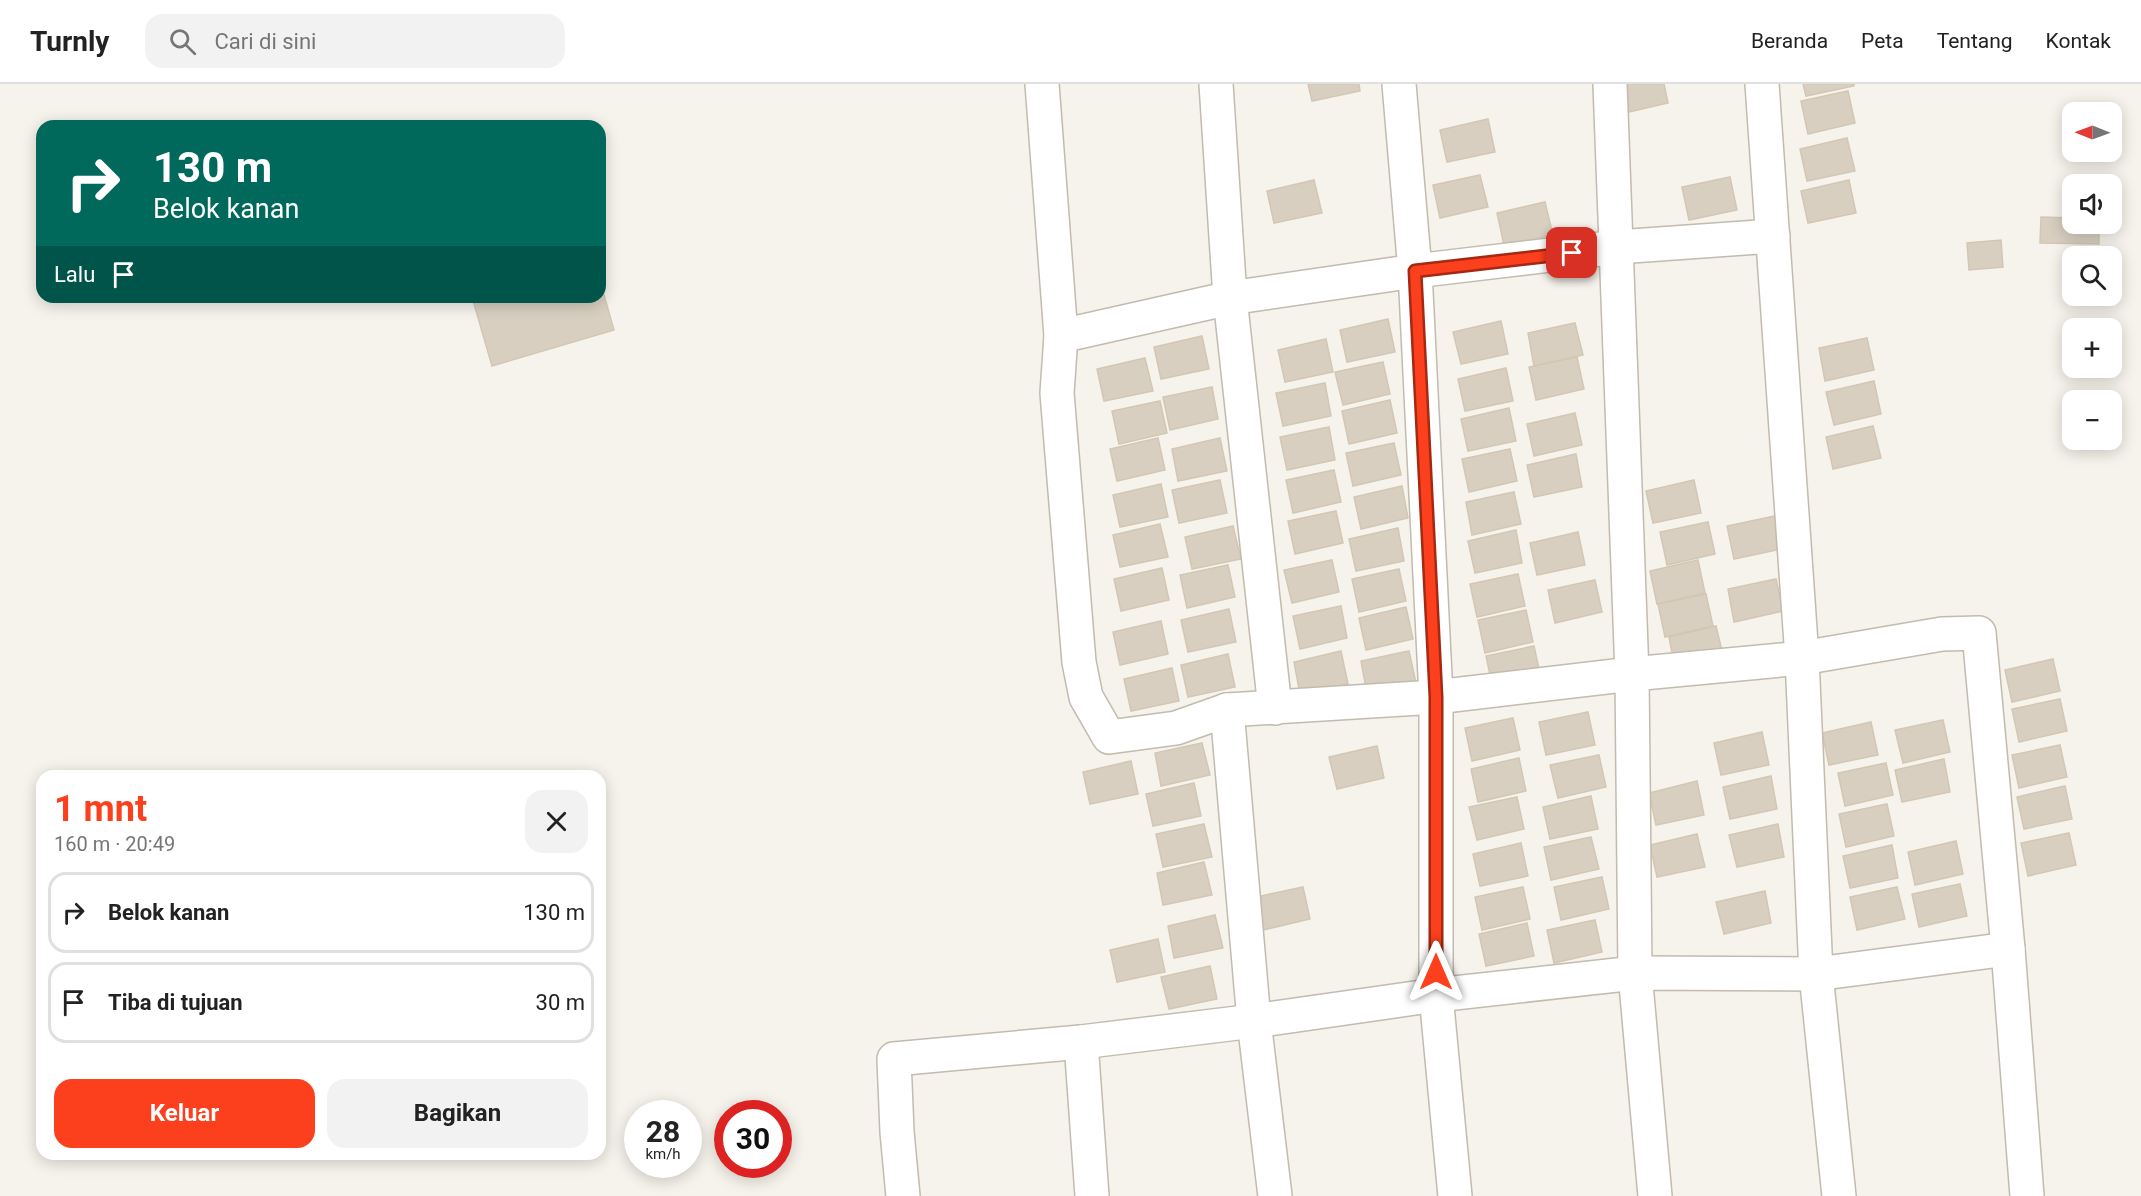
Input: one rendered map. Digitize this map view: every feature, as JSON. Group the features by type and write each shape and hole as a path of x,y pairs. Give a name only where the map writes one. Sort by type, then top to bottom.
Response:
{"street":[{"path":"1042,84 1061,336 1057,393 1079,662 1086,697 1109,737 1176,728 1227,710 1436,697 1632,674 1802,658 1942,634 1979,633 2028,1196"},
{"path":"1216,84 1230,298 1275,708"},
{"path":"1399,84 1415,271 1436,697 1436,995 1455,1196"},
{"path":"1610,84 1632,674 1635,973 1655,1196"},
{"path":"1762,84 1802,658 1816,974 1839,1196"},
{"path":"1061,336 1230,298 1415,271 1617,247 1773,236"},
{"path":"1227,710 1254,1021 1275,1196"},
{"path":"903,1196 894,1059 1081,1042 1254,1021 1436,995 1635,973 1816,974 2008,949"},
{"path":"1081,1042 1092,1196"}],"building":[{"path":"1308,84 1359,84 1360,91 1312,101"},
{"path":"1614,84 1664,84 1668,103 1620,114"},
{"path":"1803,84 1854,84 1854,86 1806,96"},
{"path":"1848,91 1855,123 1808,134 1801,101"},
{"path":"1488,119 1495,152 1447,162 1440,130"},
{"path":"1847,138 1855,171 1807,181 1800,149"},
{"path":"1480,175 1488,207 1440,218 1433,185"},
{"path":"1730,177 1737,210 1689,220 1682,187"},
{"path":"1314,180 1322,213 1274,223 1267,191"},
{"path":"1849,180 1856,213 1808,223 1801,191"},
{"path":"1545,202 1553,235 1504,245 1497,213"},
{"path":"2041,217 2062,218 2062,234 2099,234 2099,244 2040,243"},
{"path":"2001,240 2003,267 1969,270 1967,243"},
{"path":"606,302 614,330 492,366 474,303"},
{"path":"1388,319 1395,352 1347,362 1340,330"},
{"path":"1501,321 1508,354 1461,364 1453,332"},
{"path":"1575,323 1583,355 1534,366 1528,333"},
{"path":"1202,336 1209,369 1161,379 1154,347"},
{"path":"1867,338 1874,370 1825,381 1819,348"},
{"path":"1326,339 1333,372 1285,382 1278,350"},
{"path":"1577,357 1584,389 1536,400 1529,367"},
{"path":"1145,358 1153,391 1104,401 1097,369"},
{"path":"1383,362 1390,394 1343,405 1335,372"},
{"path":"1506,368 1513,401 1465,411 1458,379"},
{"path":"1874,381 1881,414 1834,425 1826,392"},
{"path":"1325,383 1331,416 1283,426 1276,393"},
{"path":"1212,387 1218,419 1170,430 1163,397"},
{"path":"1390,400 1397,433 1349,444 1342,411"},
{"path":"1160,401 1167,433 1119,444 1112,411"},
{"path":"1509,408 1516,441 1468,451 1461,419"},
{"path":"1575,413 1582,445 1534,456 1527,424"},
{"path":"1873,426 1881,458 1833,469 1826,437"},
{"path":"1329,427 1335,460 1287,470 1280,437"},
{"path":"1158,438 1165,470 1117,481 1110,449"},
{"path":"1220,438 1227,471 1178,481 1172,449"},
{"path":"1394,443 1401,475 1353,486 1346,453"},
{"path":"1510,449 1517,481 1469,492 1462,459"},
{"path":"1576,454 1582,487 1534,497 1527,465"},
{"path":"1334,470 1341,502 1293,513 1286,480"},
{"path":"1220,480 1227,513 1179,523 1172,490"},
{"path":"1694,480 1701,513 1653,523 1646,491"},
{"path":"1161,484 1168,517 1120,527 1113,495"},
{"path":"1402,486 1408,518 1361,529 1354,497"},
{"path":"1514,492 1521,524 1472,535 1466,502"},
{"path":"1336,511 1343,543 1295,554 1288,521"},
{"path":"1775,516 1781,549 1734,559 1727,526"},
{"path":"1708,522 1715,554 1667,565 1660,532"},
{"path":"1160,524 1168,557 1120,567 1113,535"},
{"path":"1233,526 1241,559 1192,569 1185,537"},
{"path":"1398,528 1404,561 1356,571 1349,539"},
{"path":"1516,530 1522,563 1475,573 1468,541"},
{"path":"1578,532 1585,565 1537,575 1530,543"},
{"path":"1332,560 1339,592 1292,603 1284,570"},
{"path":"1698,560 1705,593 1657,604 1650,571"},
{"path":"1228,565 1235,597 1187,608 1180,575"},
{"path":"1162,568 1169,600 1121,611 1114,579"},
{"path":"1399,569 1406,601 1359,612 1352,579"},
{"path":"1518,574 1525,606 1477,617 1470,584"},
{"path":"1776,579 1783,611 1734,622 1728,589"},
{"path":"1595,580 1602,612 1555,623 1548,590"},
{"path":"1706,594 1713,626 1665,637 1658,604"},
{"path":"1341,606 1347,638 1300,649 1293,616"},
{"path":"1406,607 1413,639 1366,650 1359,618"},
{"path":"1229,609 1236,642 1188,652 1181,620"},
{"path":"1526,610 1533,642 1485,653 1478,620"},
{"path":"1161,621 1168,654 1120,665 1113,632"},
{"path":"1716,626 1724,659 1675,669 1669,637"},
{"path":"1534,646 1541,678 1493,689 1486,656"},
{"path":"1341,651 1348,684 1300,694 1294,662"},
{"path":"1409,651 1416,683 1367,694 1361,661"},
{"path":"1228,654 1235,687 1188,697 1181,665"},
{"path":"2053,659 2060,691 2012,702 2005,670"},
{"path":"1172,668 1179,701 1131,711 1124,679"},
{"path":"2060,699 2067,731 2019,742 2012,709"},
{"path":"1588,712 1595,745 1546,755 1539,722"},
{"path":"1513,718 1520,750 1472,761 1465,728"},
{"path":"1943,720 1950,752 1903,763 1895,730"},
{"path":"1871,722 1878,755 1829,765 1822,733"},
{"path":"1762,732 1769,765 1721,775 1714,743"},
{"path":"1202,743 1210,775 1161,786 1155,753"},
{"path":"2060,745 2067,777 2019,788 2012,755"},
{"path":"1377,746 1384,778 1337,789 1329,757"},
{"path":"1599,755 1606,787 1558,798 1550,765"},
{"path":"1519,758 1526,791 1478,802 1471,769"},
{"path":"1944,759 1950,792 1902,802 1895,770"},
{"path":"1131,761 1138,794 1090,804 1083,772"},
{"path":"1886,763 1893,795 1845,806 1838,773"},
{"path":"1771,776 1777,809 1730,819 1723,787"},
{"path":"1697,781 1704,815 1656,825 1649,793"},
{"path":"1194,783 1201,816 1153,826 1146,794"},
{"path":"2065,786 2072,819 2024,829 2017,797"},
{"path":"1591,796 1598,829 1550,839 1543,807"},
{"path":"1517,797 1524,829 1477,840 1469,807"},
{"path":"1887,804 1894,836 1846,847 1839,814"},
{"path":"1204,824 1212,857 1163,867 1156,834"},
{"path":"1778,824 1784,857 1737,867 1729,835"},
{"path":"2069,833 2076,865 2028,876 2021,843"},
{"path":"1697,834 1705,867 1657,877 1650,845"},
{"path":"1591,837 1599,869 1551,880 1544,847"},
{"path":"1956,841 1963,874 1915,885 1908,852"},
{"path":"1521,843 1528,876 1480,886 1473,854"},
{"path":"1892,845 1898,878 1850,888 1843,856"},
{"path":"1204,862 1212,895 1163,905 1157,873"},
{"path":"1602,877 1609,909 1561,920 1554,887"},
{"path":"1960,884 1967,916 1919,927 1912,894"},
{"path":"1303,887 1310,919 1263,930 1256,897"},
{"path":"1523,887 1530,919 1482,930 1475,897"},
{"path":"1897,887 1905,919 1857,930 1850,897"},
{"path":"1765,891 1771,923 1724,934 1716,902"},
{"path":"1215,915 1223,948 1174,958 1168,926"},
{"path":"1595,920 1602,952 1554,963 1547,930"},
{"path":"1527,923 1534,956 1486,966 1479,934"},
{"path":"1158,939 1165,972 1117,982 1110,950"},
{"path":"1210,966 1217,999 1169,1009 1161,977"}],"route":[{"path":"1436,972 1436,697 1415,271 1572,253"}]}
